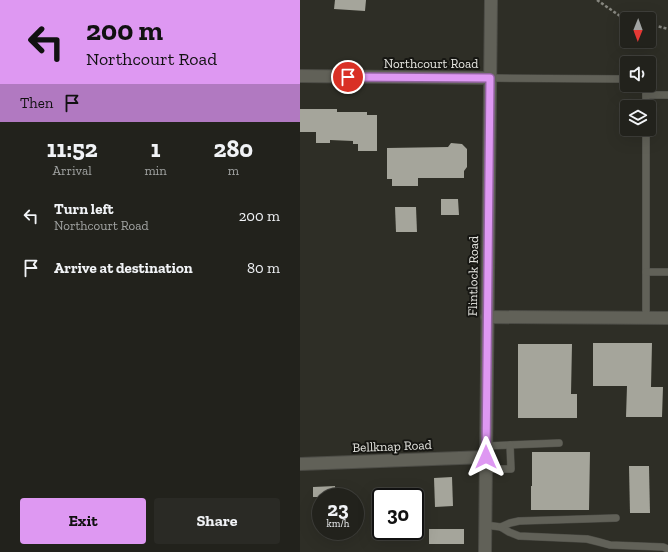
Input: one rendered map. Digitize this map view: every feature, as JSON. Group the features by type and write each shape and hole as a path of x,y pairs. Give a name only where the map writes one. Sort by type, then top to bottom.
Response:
{"street":[{"name":"Flintlock Road","path":"484,552 491,0"},
{"name":"Northcourt Road","path":"300,76 490,78"},
{"path":"487,317 668,318"},
{"name":"Bellknap Road","path":"300,464 486,451"}],"lane":[{"path":"490,78 620,79"},
{"path":"646,100 646,95 668,95"},
{"path":"646,136 646,318"},
{"path":"646,272 668,272"},
{"path":"486,451 510,445 559,444"},
{"path":"486,469 511,469 510,445"},
{"path":"501,527 510,523 529,520 616,518"},
{"path":"485,525 501,527 519,536 587,539 610,545 663,547 668,549"}],"path":[{"path":"597,0 620,16"},
{"path":"656,26 668,29"}],"building":[{"path":"335,0 366,0 365,11 334,9"},
{"path":"300,109 337,109 337,112 367,112 367,115 377,115 377,151 358,151 358,144 353,144 353,141 330,140 330,143 316,143 316,132 300,132"},
{"path":"451,143 462,144 467,149 467,167 464,171 464,178 418,178 418,186 392,186 392,179 387,179 387,148 448,147"},
{"path":"441,199 458,199 459,215 441,215"},
{"path":"395,207 416,207 417,232 396,232"},
{"path":"593,343 652,343 651,387 663,387 662,417 626,417 627,386 593,386"},
{"path":"518,344 572,344 571,394 577,394 577,418 518,418"},
{"path":"532,452 590,452 589,510 531,510"},
{"path":"629,466 649,466 650,513 630,513"},
{"path":"452,477 453,506 435,507 434,478"},
{"path":"335,486 335,488 313,488"},
{"path":"429,529 464,529 464,544 429,544"}],"route":[{"path":"348,77 490,78 486,457"}]}
